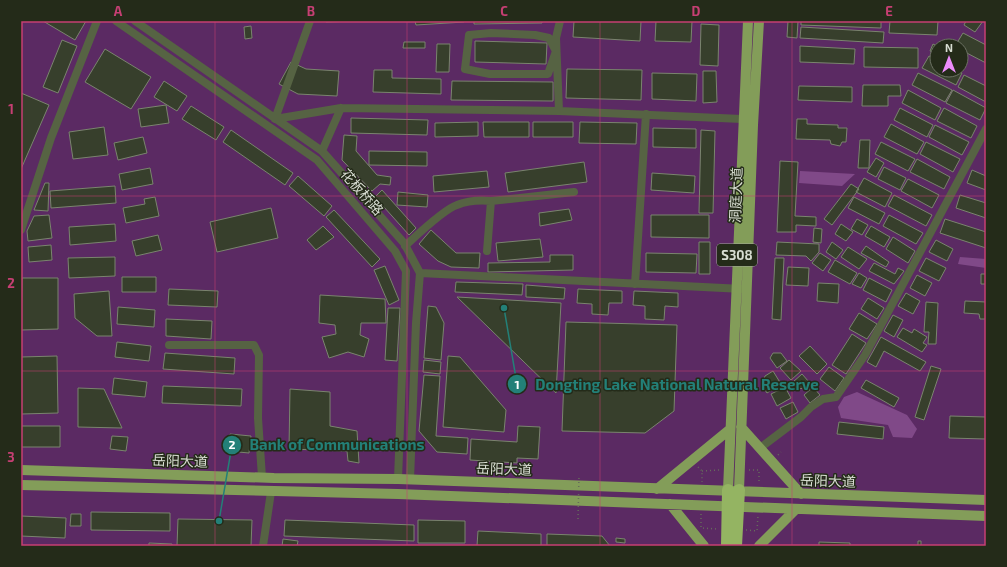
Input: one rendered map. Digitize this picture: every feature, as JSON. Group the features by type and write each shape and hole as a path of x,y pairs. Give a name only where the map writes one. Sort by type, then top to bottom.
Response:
{"highway":[{"name":"S308","path":"727,546 733,490"},
{"name":"S308","path":"732,506 736,546"}],"main road":[{"name":"洞庭大道","path":"733,490 729,430 742,119 748,21"},
{"name":"洞庭大道","path":"733,490 741,427 759,21"},
{"path":"741,427 801,494"},
{"path":"657,489 729,430"},
{"name":"岳阳大道","path":"21,470 262,477 398,479 986,500"},
{"name":"岳阳大道","path":"21,485 398,494 986,516"},
{"path":"670,504 704,546"},
{"path":"759,546 796,510"}],"street":[{"path":"21,230 51,138 97,21"},
{"name":"花板桥路","path":"116,21 317,160 395,251 406,271 398,479"},
{"name":"花板桥路","path":"136,21 322,151 405,246 420,274"},
{"path":"310,21 275,118 341,108 558,111 742,119"},
{"path":"558,111 556,38 560,21"},
{"path":"490,33 535,35 549,38 556,51 548,74 490,74 464,69 469,35 490,33"},
{"path":"322,151 341,108"},
{"path":"635,284 646,114"},
{"path":"760,448 811,407 823,399 836,397 865,355 986,129"},
{"path":"405,246 427,226 456,205 481,200 491,201 574,192"},
{"path":"487,251 491,201"},
{"path":"410,480 416,323 420,274 747,289"},
{"path":"169,345 254,345 259,355 258,418 262,477"},
{"path":"263,546 271,492"}],"path":[{"path":"578,520 579,474"}],"shaded area":[{"path":"21,21 986,21 986,546 21,546"},
{"path":"800,171 855,174 842,186 799,183"},
{"path":"960,257 986,259 986,268 958,264"},
{"path":"857,392 907,415 917,429 912,438 893,437 888,425 841,418 838,407 844,397"}],"building":[{"path":"43,21 86,21 75,40"},
{"path":"326,21 354,21 326,22"},
{"path":"415,21 464,21 464,22 416,25"},
{"path":"474,21 542,21 542,23 474,24"},
{"path":"574,21 641,21 640,41 573,37"},
{"path":"656,21 692,21 691,42 655,41"},
{"path":"788,21 798,21 797,38 787,37"},
{"path":"801,21 881,21 881,28 801,25"},
{"path":"890,21 938,21 937,35 889,33"},
{"path":"966,21 983,21 975,32 964,25"},
{"path":"701,24 719,25 718,66 700,65"},
{"path":"251,26 252,38 245,39 244,27"},
{"path":"801,27 884,32 883,43 800,38"},
{"path":"963,33 986,45 986,63 969,54 969,38 960,38"},
{"path":"62,40 77,46 58,93 43,87"},
{"path":"475,41 547,43 546,64 475,62"},
{"path":"404,42 425,42 425,48 403,48"},
{"path":"437,44 450,44 449,72 436,72"},
{"path":"800,46 855,49 854,64 800,62"},
{"path":"864,47 918,48 918,68 864,67"},
{"path":"105,49 151,77 131,109 85,82"},
{"path":"929,56 929,72 922,68"},
{"path":"291,62 306,69 339,71 337,96 298,94 279,84"},
{"path":"567,69 642,70 641,100 566,98"},
{"path":"374,70 392,70 392,78 441,79 441,94 373,92"},
{"path":"703,71 716,71 717,102 703,103"},
{"path":"652,73 697,74 696,101 652,99"},
{"path":"918,73 952,90 945,102 912,85"},
{"path":"942,78 960,78 956,85"},
{"path":"962,78 969,78 986,86 986,102 958,87"},
{"path":"164,81 187,96 177,111 154,97"},
{"path":"452,81 553,82 553,101 451,100"},
{"path":"863,85 900,85 901,96 888,96 888,106 862,106"},
{"path":"799,86 852,87 852,102 798,100"},
{"path":"908,90 941,108 935,120 902,103"},
{"path":"953,90 986,108 980,120 946,103"},
{"path":"21,93 49,105 21,169"},
{"path":"166,105 169,123 141,127 138,109"},
{"path":"191,106 224,127 216,140 182,119"},
{"path":"900,108 933,125 927,137 894,120"},
{"path":"944,108 977,126 971,138 937,121"},
{"path":"351,118 428,120 427,135 351,133"},
{"path":"797,119 807,119 807,124 838,125 838,128 847,128 846,142 842,142 840,146 831,144 830,140 796,139"},
{"path":"478,122 478,136 435,137 435,123"},
{"path":"483,122 529,122 529,137 484,137"},
{"path":"533,122 573,122 573,137 533,137"},
{"path":"580,122 637,123 636,144 579,143"},
{"path":"891,124 924,142 917,154 884,137"},
{"path":"935,125 969,142 962,155 929,137"},
{"path":"104,127 108,155 73,159 69,132"},
{"path":"653,128 696,129 696,148 653,147"},
{"path":"231,130 293,173 285,185 223,142"},
{"path":"701,130 715,131 713,213 699,213"},
{"path":"344,135 357,136 356,151 377,175 391,177 390,185 380,184 372,191 342,160"},
{"path":"143,137 147,153 118,160 114,143"},
{"path":"860,140 870,140 869,168 858,168"},
{"path":"881,142 915,159 908,171 875,154"},
{"path":"926,142 960,159 953,172 920,154"},
{"path":"369,151 427,152 427,166 369,165"},
{"path":"876,158 884,163 876,177 867,172"},
{"path":"917,159 950,177 944,189 910,172"},
{"path":"780,161 798,162 795,216 816,217 816,226 796,225 796,232 777,232"},
{"path":"584,162 587,182 508,192 505,173"},
{"path":"884,167 906,178 900,190 878,179"},
{"path":"150,168 153,184 122,190 119,174"},
{"path":"972,170 986,176 986,190 967,183"},
{"path":"487,171 489,187 434,192 433,176"},
{"path":"652,173 695,176 694,193 651,190"},
{"path":"298,176 332,206 324,216 289,186"},
{"path":"864,178 892,193 885,207 856,192"},
{"path":"908,179 939,195 932,208 901,191"},
{"path":"45,183 49,183 48,211 34,210"},
{"path":"851,184 859,189 832,225 824,219"},
{"path":"115,186 116,203 51,208 50,191"},
{"path":"382,190 416,228 409,235 375,197"},
{"path":"398,192 428,195 427,207 397,205"},
{"path":"894,195 932,215 926,226 888,206"},
{"path":"960,195 986,203 986,218 956,208"},
{"path":"155,197 159,216 126,223 123,208 145,204 144,199"},
{"path":"854,197 885,213 879,224 848,208"},
{"path":"271,208 278,238 217,252 210,222"},
{"path":"569,209 572,220 540,226 539,213"},
{"path":"334,210 380,259 372,267 326,217"},
{"path":"49,215 52,238 28,241 27,231 34,216"},
{"path":"651,215 709,215 709,238 651,237"},
{"path":"889,215 923,233 916,244 883,226"},
{"path":"857,219 868,225 862,235 851,229"},
{"path":"945,219 986,232 986,248 940,233"},
{"path":"115,224 116,241 70,245 69,227"},
{"path":"841,224 853,232 846,241 835,234"},
{"path":"323,226 334,237 316,250 307,240"},
{"path":"871,226 890,237 884,247 865,236"},
{"path":"814,228 822,229 821,243 813,242"},
{"path":"431,230 456,253 480,253 479,268 451,267 438,261 419,244"},
{"path":"158,235 162,250 136,256 132,241"},
{"path":"893,237 915,251 908,263 886,249"},
{"path":"540,239 543,257 498,261 496,243"},
{"path":"936,240 953,249 947,261 929,252"},
{"path":"699,242 710,242 710,274 699,274"},
{"path":"777,242 819,244 819,252 811,261 806,256 776,255"},
{"path":"832,242 843,250 836,259 826,252"},
{"path":"51,245 52,260 29,262 28,247"},
{"path":"866,246 889,262 886,267 861,253"},
{"path":"848,247 867,259 859,269 841,257"},
{"path":"646,253 697,254 696,273 646,272"},
{"path":"820,253 831,260 823,271 812,263"},
{"path":"550,255 573,255 573,270 488,272 488,263 550,262"},
{"path":"115,257 115,276 69,278 68,258"},
{"path":"775,258 784,258 781,320 772,319"},
{"path":"926,258 946,268 939,281 919,271"},
{"path":"835,260 857,273 850,284 828,272"},
{"path":"874,263 895,274 898,268 904,271 894,284 869,271"},
{"path":"385,266 399,300 389,305 374,270"},
{"path":"788,267 809,268 808,286 786,285"},
{"path":"859,273 867,278 861,288 852,284"},
{"path":"981,274 986,274 986,284 981,284"},
{"path":"917,275 932,283 925,296 910,288"},
{"path":"122,277 156,277 156,292 122,292"},
{"path":"22,278 58,278 58,329 21,330"},
{"path":"869,278 892,290 886,302 863,290"},
{"path":"456,282 523,284 522,295 455,292"},
{"path":"818,283 839,284 838,303 817,301"},
{"path":"526,285 565,288 564,299 526,297"},
{"path":"169,289 218,291 217,307 168,305"},
{"path":"578,289 622,291 622,303 609,303 608,315 592,314 592,304 577,303"},
{"path":"109,291 112,336 97,336 75,318 74,294"},
{"path":"634,291 678,293 678,307 665,306 664,320 645,319 645,306 633,305"},
{"path":"906,293 920,301 913,314 898,306"},
{"path":"320,295 385,299 386,323 361,323 360,335 369,339 364,357 348,352 329,358 322,337 336,334 335,325 319,323"},
{"path":"457,297 561,303 556,393"},
{"path":"868,298 884,308 877,319 861,309"},
{"path":"965,301 986,302 986,319 980,319 979,314 964,313"},
{"path":"926,302 938,303 936,344 928,344 929,332 924,332"},
{"path":"428,306 436,307 444,323 441,360 424,358"},
{"path":"118,307 155,310 154,327 117,324"},
{"path":"388,308 400,308 397,361 385,360"},
{"path":"859,313 877,324 867,339 849,329"},
{"path":"893,315 903,320 894,337 884,331"},
{"path":"166,319 212,321 211,339 166,336"},
{"path":"566,322 677,325 674,411 645,433 562,431"},
{"path":"903,328 912,333 914,329 927,337 923,343 927,345 922,352 897,337"},
{"path":"852,334 866,343 846,374 832,365"},
{"path":"881,337 926,362 920,371 884,351 876,367 867,362"},
{"path":"117,342 151,346 149,361 115,357"},
{"path":"810,346 827,364 817,374 799,356"},
{"path":"165,353 235,358 234,374 163,369"},
{"path":"773,353 781,353 787,361 777,368 770,358"},
{"path":"57,356 58,413 21,414 21,357"},
{"path":"448,356 460,357 506,410 504,432 443,427"},
{"path":"424,360 441,362 440,374 423,372"},
{"path":"789,360 801,371 791,380 780,368"},
{"path":"931,366 941,369 924,420 915,417"},
{"path":"829,367 844,378 835,391 820,379"},
{"path":"773,371 781,384 767,393 762,386 765,376"},
{"path":"802,374 809,382 801,389 793,382"},
{"path":"424,375 440,376 436,436 468,438 467,454 437,452 419,431"},
{"path":"114,378 147,382 145,397 112,394"},
{"path":"866,380 899,398 894,407 861,388"},
{"path":"163,386 242,389 241,406 162,403"},
{"path":"785,387 791,398 777,406 771,394"},
{"path":"813,387 820,395 810,403 804,395"},
{"path":"78,388 104,389 122,428 78,427"},
{"path":"290,389 330,392 330,426 357,431 359,463 348,461 347,451 289,449"},
{"path":"793,402 798,412 786,419 780,408"},
{"path":"950,416 986,417 986,439 949,438"},
{"path":"839,422 884,427 883,439 837,434"},
{"path":"21,426 60,426 60,447 21,447"},
{"path":"518,426 540,427 538,459 517,458 517,463 470,460 471,439 517,442"},
{"path":"230,434 251,436 249,453 228,451"},
{"path":"112,436 128,437 126,451 110,449"},
{"path":"91,512 170,513 170,531 91,530"},
{"path":"71,514 81,514 81,526 70,526"},
{"path":"21,516 66,518 65,538 21,536"},
{"path":"178,519 252,520 251,546 177,546"},
{"path":"285,520 414,525 414,541 284,536"},
{"path":"418,520 465,521 465,543 418,543"},
{"path":"478,531 541,534 541,546 477,546"},
{"path":"547,534 602,536 610,546 547,546"},
{"path":"616,538 625,539 625,543 616,542"},
{"path":"283,539 298,541 297,546 282,546"},
{"path":"918,541 921,541 921,546 915,546 918,545"},
{"path":"819,542 850,543 850,546 819,546"},
{"path":"149,543 172,544 172,546 149,546"}],"place":[{"name":"Dongting Lake National Natural Reserve","path":"504,308"},
{"name":"Bank of Communications","path":"219,521"}]}
